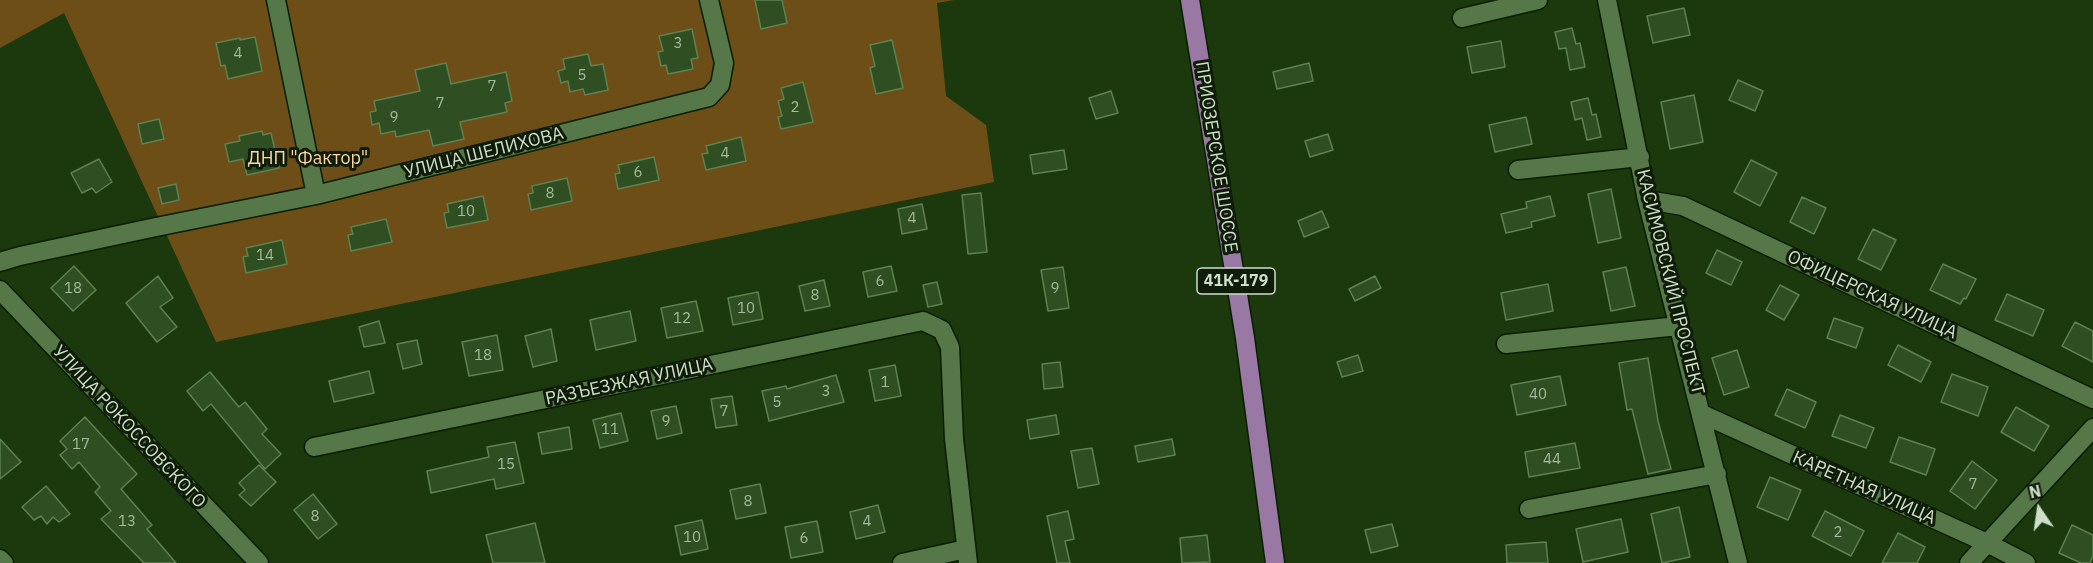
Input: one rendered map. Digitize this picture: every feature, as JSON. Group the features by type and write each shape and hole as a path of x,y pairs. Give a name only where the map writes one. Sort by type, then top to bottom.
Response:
{"main road":[{"name":"ПРИОЗЕРСКОЕ ШОССЕ","path":"1190,0 1245,338 1275,563"}],"street":[{"path":"276,0 316,195"},
{"name":"УЛИЦА ШЕЛИХОВА","path":"0,262 156,227 316,195 709,97 720,85 724,63 709,0"},
{"path":"1462,18 1538,0"},
{"name":"КАСИМОВСКИЙ ПРОСПЕКТ","path":"1607,0 1647,200 1738,563"},
{"path":"1518,170 1640,157"},
{"name":"ОФИЦЕРСКАЯ УЛИЦА","path":"1647,200 1683,206 2093,399"},
{"name":"УЛИЦА РОКОССОВСКОГО","path":"0,290 259,563"},
{"name":"РАЗЪЕЗЖАЯ УЛИЦА","path":"314,447 923,321 942,330 950,347 954,439 967,556"},
{"path":"1506,344 1678,326"},
{"name":"КАРЕТНАЯ УЛИЦА","path":"1702,414 1987,543 2026,563"},
{"path":"1968,563 2093,428"},
{"path":"1529,509 1717,474"},
{"path":"902,563 967,556"},
{"path":"0,559 4,563"}],"green space":[{"name":"ДНП \"Фактор\"","path":"0,0 954,0 937,3 946,96 986,125 994,182 216,342 64,13 0,48"}],"building":[{"path":"755,0 782,0 787,23 761,29"},
{"path":"1684,8 1690,35 1653,43 1647,16"},
{"path":"1572,28 1576,44 1580,43 1585,67 1570,70 1566,48 1559,49 1555,32"},
{"path":"692,29 698,58 691,59 693,69 668,74 666,65 661,66 658,52 663,51 659,36"},
{"path":"255,37 262,71 228,79 225,65 221,66 216,43"},
{"path":"892,40 903,88 876,94 870,68 875,66 870,45"},
{"path":"1501,41 1505,67 1472,73 1467,47"},
{"path":"588,54 591,66 603,64 608,90 585,95 583,89 570,92 568,81 561,83 558,71 565,69 563,59"},
{"path":"446,63 451,84 506,72 512,101 505,103 507,112 460,122 464,139 433,146 429,130 396,137 395,131 381,134 379,123 372,125 370,112 376,111 374,101 420,91 415,70"},
{"path":"1309,63 1313,81 1277,89 1273,72"},
{"path":"1738,80 1763,91 1755,111 1729,100"},
{"path":"803,82 813,122 781,129 778,117 782,116 778,101 784,99 781,88"},
{"path":"1111,91 1118,113 1096,119 1089,98"},
{"path":"1694,95 1703,142 1670,149 1661,102"},
{"path":"1588,98 1592,115 1596,114 1601,137 1587,140 1582,118 1575,120 1571,102"},
{"path":"1526,117 1532,144 1495,152 1489,125"},
{"path":"159,119 164,139 142,144 138,124"},
{"path":"262,131 263,135 271,133 279,168 247,175 243,159 229,162 225,144 240,141 239,136"},
{"path":"1328,134 1333,150 1310,157 1305,141"},
{"path":"741,137 746,161 706,170 702,154 708,153 706,146"},
{"path":"1064,150 1067,169 1033,174 1030,155"},
{"path":"654,157 659,180 618,189 615,174 620,173 618,165"},
{"path":"99,159 112,182 96,193 92,188 82,193 71,173"},
{"path":"1751,160 1777,173 1760,206 1734,192"},
{"path":"567,178 572,201 531,210 528,194 533,193 532,186"},
{"path":"176,184 179,200 162,204 158,188"},
{"path":"1611,189 1621,238 1598,243 1588,194"},
{"path":"981,193 987,252 968,254 962,195"},
{"path":"483,196 488,220 447,228 444,213 449,212 447,204"},
{"path":"1550,196 1555,216 1531,222 1532,227 1506,233 1501,214 1527,208 1526,202"},
{"path":"1802,197 1826,208 1814,234 1790,222"},
{"path":"922,204 927,229 902,234 898,209"},
{"path":"1322,211 1329,227 1304,237 1298,221"},
{"path":"386,219 392,242 351,251 348,235 353,234 351,227"},
{"path":"1873,229 1896,240 1881,270 1858,259"},
{"path":"282,240 287,264 246,273 243,257 248,256 246,248"},
{"path":"1717,250 1742,262 1731,285 1706,273"},
{"path":"1943,264 1976,279 1966,299 1964,298 1960,304 1930,290"},
{"path":"74,266 96,290 73,311 51,288"},
{"path":"891,266 897,291 868,297 863,272"},
{"path":"1063,267 1069,308 1048,311 1041,270"},
{"path":"1626,267 1635,306 1611,311 1603,272"},
{"path":"158,276 173,298 160,307 177,327 157,342 126,303"},
{"path":"1375,276 1381,288 1355,301 1349,289"},
{"path":"824,280 830,306 805,311 799,286"},
{"path":"937,282 942,304 928,307 923,285"},
{"path":"1548,284 1553,311 1506,320 1501,293"},
{"path":"1780,285 1799,295 1784,320 1766,310"},
{"path":"758,292 763,319 733,325 728,298"},
{"path":"2007,294 2044,310 2033,336 1995,320"},
{"path":"696,301 703,331 667,338 661,308"},
{"path":"630,311 636,341 596,350 590,320"},
{"path":"1834,318 1863,328 1856,348 1827,338"},
{"path":"379,321 385,343 364,347 359,327"},
{"path":"2075,322 2093,331 2093,362 2062,346"},
{"path":"551,329 557,361 533,367 525,336"},
{"path":"497,335 503,370 469,376 462,342"},
{"path":"417,340 422,364 403,369 397,344"},
{"path":"1898,345 1931,362 1921,382 1888,365"},
{"path":"1737,350 1749,387 1724,395 1712,358"},
{"path":"1358,355 1363,371 1342,377 1337,362"},
{"path":"1648,358 1658,421 1671,469 1648,474 1632,409 1627,410 1619,363"},
{"path":"1060,362 1063,387 1044,389 1042,364"},
{"path":"895,365 901,396 875,401 869,370"},
{"path":"369,371 374,393 334,402 329,381"},
{"path":"210,372 239,407 245,402 267,429 262,434 281,454 265,469 211,404 203,411 187,391"},
{"path":"1952,374 1988,387 1978,416 1941,402"},
{"path":"836,375 844,402 769,421 762,391 786,386 787,389"},
{"path":"1560,376 1566,405 1517,415 1511,385"},
{"path":"1787,389 1816,402 1805,428 1775,415"},
{"path":"732,396 737,425 716,428 711,399"},
{"path":"676,406 682,433 657,439 651,411"},
{"path":"2016,407 2049,426 2034,451 2001,432"},
{"path":"621,413 628,441 600,448 593,420"},
{"path":"1056,415 1059,434 1030,439 1027,420"},
{"path":"1840,415 1874,428 1866,448 1832,436"},
{"path":"85,417 137,474 121,489 152,525 147,529 176,563 144,563 101,519 111,511 95,492 100,487 79,462 72,469 60,455 67,449 60,441"},
{"path":"569,427 572,449 542,454 538,433"},
{"path":"1899,437 1935,449 1926,475 1890,462"},
{"path":"0,439 21,462 0,479"},
{"path":"1172,439 1175,455 1138,462 1135,446"},
{"path":"515,442 524,483 496,489 494,479 431,493 427,471 489,457 487,447"},
{"path":"1575,443 1580,468 1529,477 1525,452"},
{"path":"1092,448 1099,484 1078,488 1071,451"},
{"path":"1972,461 1997,480 1975,509 1950,491"},
{"path":"259,465 276,482 251,506 239,495 245,490 239,483"},
{"path":"1770,477 1801,490 1788,520 1757,507"},
{"path":"760,484 766,513 736,519 730,490"},
{"path":"46,486 70,514 59,522 53,517 47,524 41,516 34,520 22,507"},
{"path":"313,494 337,524 318,539 294,510"},
{"path":"878,505 885,532 856,539 850,512"},
{"path":"1679,507 1690,557 1662,563 1651,514"},
{"path":"1068,511 1074,539 1065,541 1070,563 1057,563 1047,516"},
{"path":"1825,511 1864,531 1851,556 1812,536"},
{"path":"1621,519 1628,552 1583,562 1576,529"},
{"path":"702,520 708,549 681,555 675,526"},
{"path":"817,521 823,552 791,558 785,527"},
{"path":"535,523 545,563 493,563 486,535"},
{"path":"1392,524 1398,546 1371,553 1365,530"},
{"path":"2072,525 2093,535 2093,556 2090,563 2081,563 2059,553"},
{"path":"1898,533 1925,547 1917,563 1882,563"},
{"path":"1207,535 1210,562 1182,563 1180,538"},
{"path":"1546,542 1548,563 1507,563 1506,545"}]}
